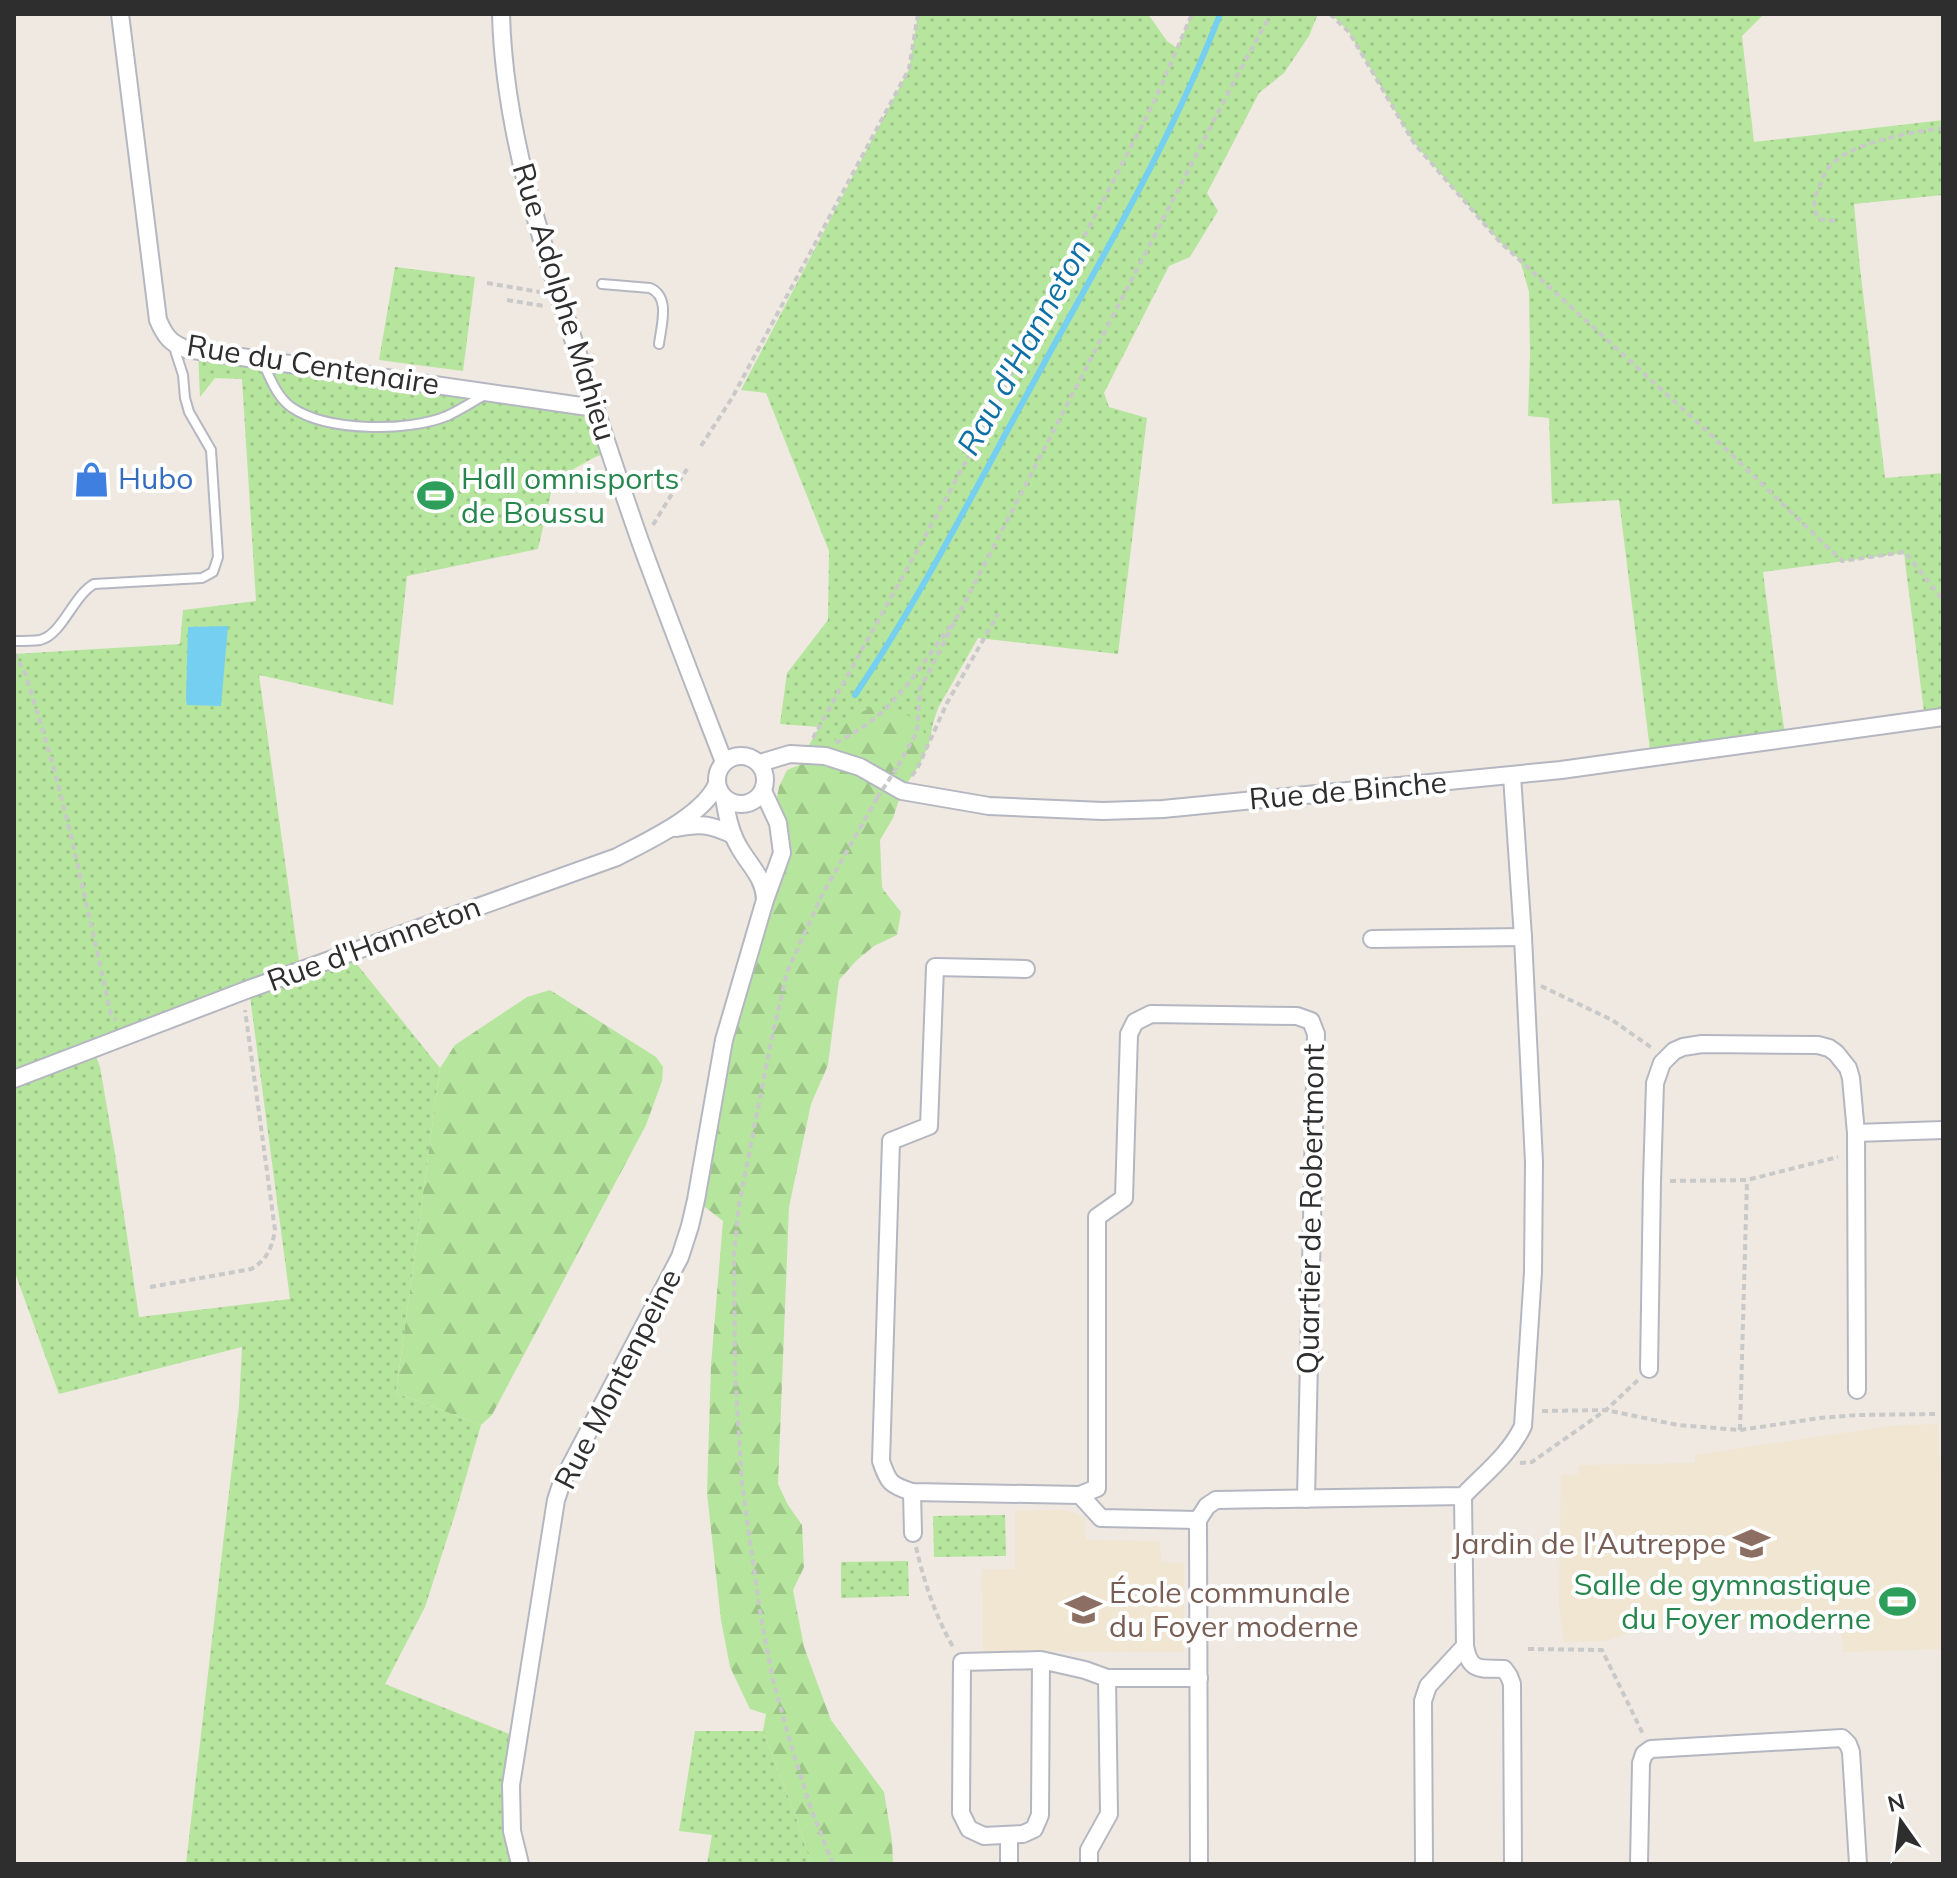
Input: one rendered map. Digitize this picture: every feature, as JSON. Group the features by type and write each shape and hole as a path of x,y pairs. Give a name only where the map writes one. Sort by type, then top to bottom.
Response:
{"street":[{"name":"Rue du Centenaire","path":"120,14 158,320 173,344 186,349 595,408"},
{"name":"Rue Adolphe Mahieu","path":"501,14 514,135 595,408 641,544 724,762"},
{"name":"Rue de Binche","path":"760,763 790,754 825,756 860,767 902,791 989,806 1103,811 1163,809 1512,776 1943,717"},
{"path":"721,791 729,801 742,804 758,798 766,777 760,763 746,756 730,758 724,762 717,776 721,791 733,835 759,876 765,900"},
{"path":"1199,1864 1198,1520 1201,1511 1216,1500 1463,1496 1505,1454 1523,1426 1533,1272 1534,1162 1512,776"},
{"name":"Rue d'Hanneton","path":"14,1079 242,991 617,857 670,830 713,793 721,791"},
{"name":"Rue Montenpeine","path":"520,1864 512,1831 511,1785 556,1500 562,1482 686,1241 724,1040 782,853 778,823 763,791"},
{"path":"670,830 697,824 709,825 733,835"},
{"path":"1372,939 1523,937"},
{"path":"1026,969 935,967 929,1126 891,1141 881,1461 888,1480 896,1487 912,1492 1080,1495 1101,1518 1198,1520"},
{"name":"Quartier de Robertmont","path":"1080,1495 1097,1488 1097,1217 1124,1198 1129,1034 1135,1022 1151,1014 1297,1016 1311,1021 1316,1034 1306,1499"},
{"path":"1649,1369 1652,1181 1658,1071 1667,1058 1683,1047 1702,1044 1818,1045 1836,1053 1848,1068 1851,1078 1856,1133 1857,1390"},
{"path":"1856,1133 1943,1130"},
{"path":"912,1492 913,1533"},
{"path":"1463,1496 1467,1657 1471,1665 1477,1668 1504,1669 1512,1684 1513,1864"},
{"path":"1424,1864 1423,1701 1428,1686 1465,1646"},
{"path":"1041,1660 1040,1815 1034,1829 1023,1834 984,1836 969,1829 961,1813 962,1662 1041,1660 1107,1678 1199,1678"},
{"path":"1089,1864 1089,1850 1109,1814 1107,1678"},
{"path":"1639,1864 1641,1763 1644,1754 1651,1749 1842,1738 1851,1752 1858,1864"},
{"path":"1009,1836 1009,1864"}],"lane":[{"path":"602,284 657,291 663,305 659,344"},
{"path":"14,641 42,639 52,634 85,589 94,584 202,578 213,572 218,557 211,450 189,412 183,375 173,344"},
{"path":"262,360 276,391 291,407 315,418 343,425 409,425 445,416 489,393"}],"path":[{"path":"701,446 732,398 909,69 918,14"},
{"path":"804,754 949,493 1109,190 1155,100 1192,14"},
{"path":"833,1864 811,1809 773,1680 742,1484 735,1373 734,1254 739,1205 787,972 821,897 917,732 920,689 1271,14"},
{"path":"1330,14 1349,32 1414,143 1500,242 1708,432 1842,561 1905,552 1943,600"},
{"path":"1835,221 1818,219 1813,207 1827,169 1860,147 1943,128"},
{"path":"487,283 561,292"},
{"path":"507,300 561,292"},
{"path":"641,544 687,469"},
{"path":"833,745 858,731 901,693 963,609"},
{"path":"902,791 918,767 947,703 998,614"},
{"path":"14,653 26,675 53,765 111,1014 127,1035"},
{"path":"1524,978 1612,1020 1667,1058"},
{"path":"150,1287 251,1269 261,1263 273,1245 275,1230 242,991"},
{"path":"1652,1181 1747,1180 1856,1153"},
{"path":"1740,1430 1747,1180"},
{"path":"1516,1464 1532,1462 1606,1410 1649,1369"},
{"path":"1524,1412 1606,1410 1678,1425 1740,1430 1820,1418 1935,1414"},
{"path":"913,1533 934,1610 962,1662"},
{"path":"1528,1649 1602,1650 1651,1749"}],"shaded area":[{"name":"Jardin de l'Autreppe","path":"1938,1424 1943,1514 1943,1649 1843,1652 1840,1618 1698,1623 1643,1629 1605,1641 1564,1642 1559,1607 1561,1475 1578,1474 1578,1465 1695,1463 1695,1455 1890,1426"},
{"name":"École communale du Foyer moderne","path":"1067,1510 1085,1518 1086,1540 1160,1541 1161,1562 1184,1563 1184,1652 983,1651 982,1570 1015,1569 1015,1511"}],"green space":[{"path":"918,14 1148,14 1167,41 1177,48 1192,14 1318,14 1309,36 1284,73 1259,93 1207,193 1218,211 1190,257 1169,266 1104,393 1109,407 1147,418 1118,654 978,638 938,708 929,744 918,767 804,754 819,727 780,724 787,673 828,620 829,551 766,393 741,390 909,69"},
{"path":"1331,14 1764,14 1742,36 1754,142 1943,120 1943,195 1854,204 1885,478 1943,473 1943,717 1925,720 1904,553 1763,572 1786,740 1651,758 1619,500 1552,504 1549,418 1528,416 1529,292 1520,260 1500,242 1414,143 1349,32"},
{"path":"395,267 475,277 463,371 379,360"},
{"path":"198,351 595,408 609,452 554,480 538,549 407,576 393,705 259,675 300,969 348,953 440,1068 396,1393 481,1425 425,1607 385,1684 517,1737 520,1864 186,1864 239,1406 242,1347 59,1394 14,1270 14,654 180,644 183,610 256,601 242,379 215,378 200,397","holes":["249,989 290,1299 139,1317 115,1154 100,1067 93,1048"]},
{"path":"871,707 900,712 914,719 929,744 902,791 893,818 880,840 882,888 901,912 897,935 874,946 839,980 828,1065 811,1104 789,1207 778,1484 802,1525 804,1567 793,1590 804,1647 831,1720 884,1792 893,1864 811,1864 763,1731 766,1714 750,1709 730,1667 721,1620 707,1493 711,1365 723,1221 696,1200 717,1075 782,853 776,802 779,787 787,770 825,755 849,719"},
{"path":"550,990 656,1057 663,1067 662,1081 646,1125 492,1415 481,1425 396,1393 440,1068 455,1045 527,997"},
{"path":"1005,1515 1006,1556 934,1557 933,1516"},
{"path":"908,1561 909,1596 841,1598 841,1562"},
{"path":"695,1731 763,1731 811,1864 707,1864 712,1835 679,1831"}],"water":[{"path":"228,626 221,706 187,705 188,627"}],"waterway":[{"name":"Rau d'Hanneton","path":"855,695 929,575 1114,237 1181,105 1220,14"}],"place":[{"name":"Hubo","path":"92,479"},
{"name":"Hall omnisports de Boussu","path":"435,496"},
{"name":"Jardin de l'Autreppe","path":"1752,1544"},
{"name":"Salle de gymnastique du Foyer moderne","path":"1897,1602"},
{"name":"École communale du Foyer moderne","path":"1083,1610"}]}
